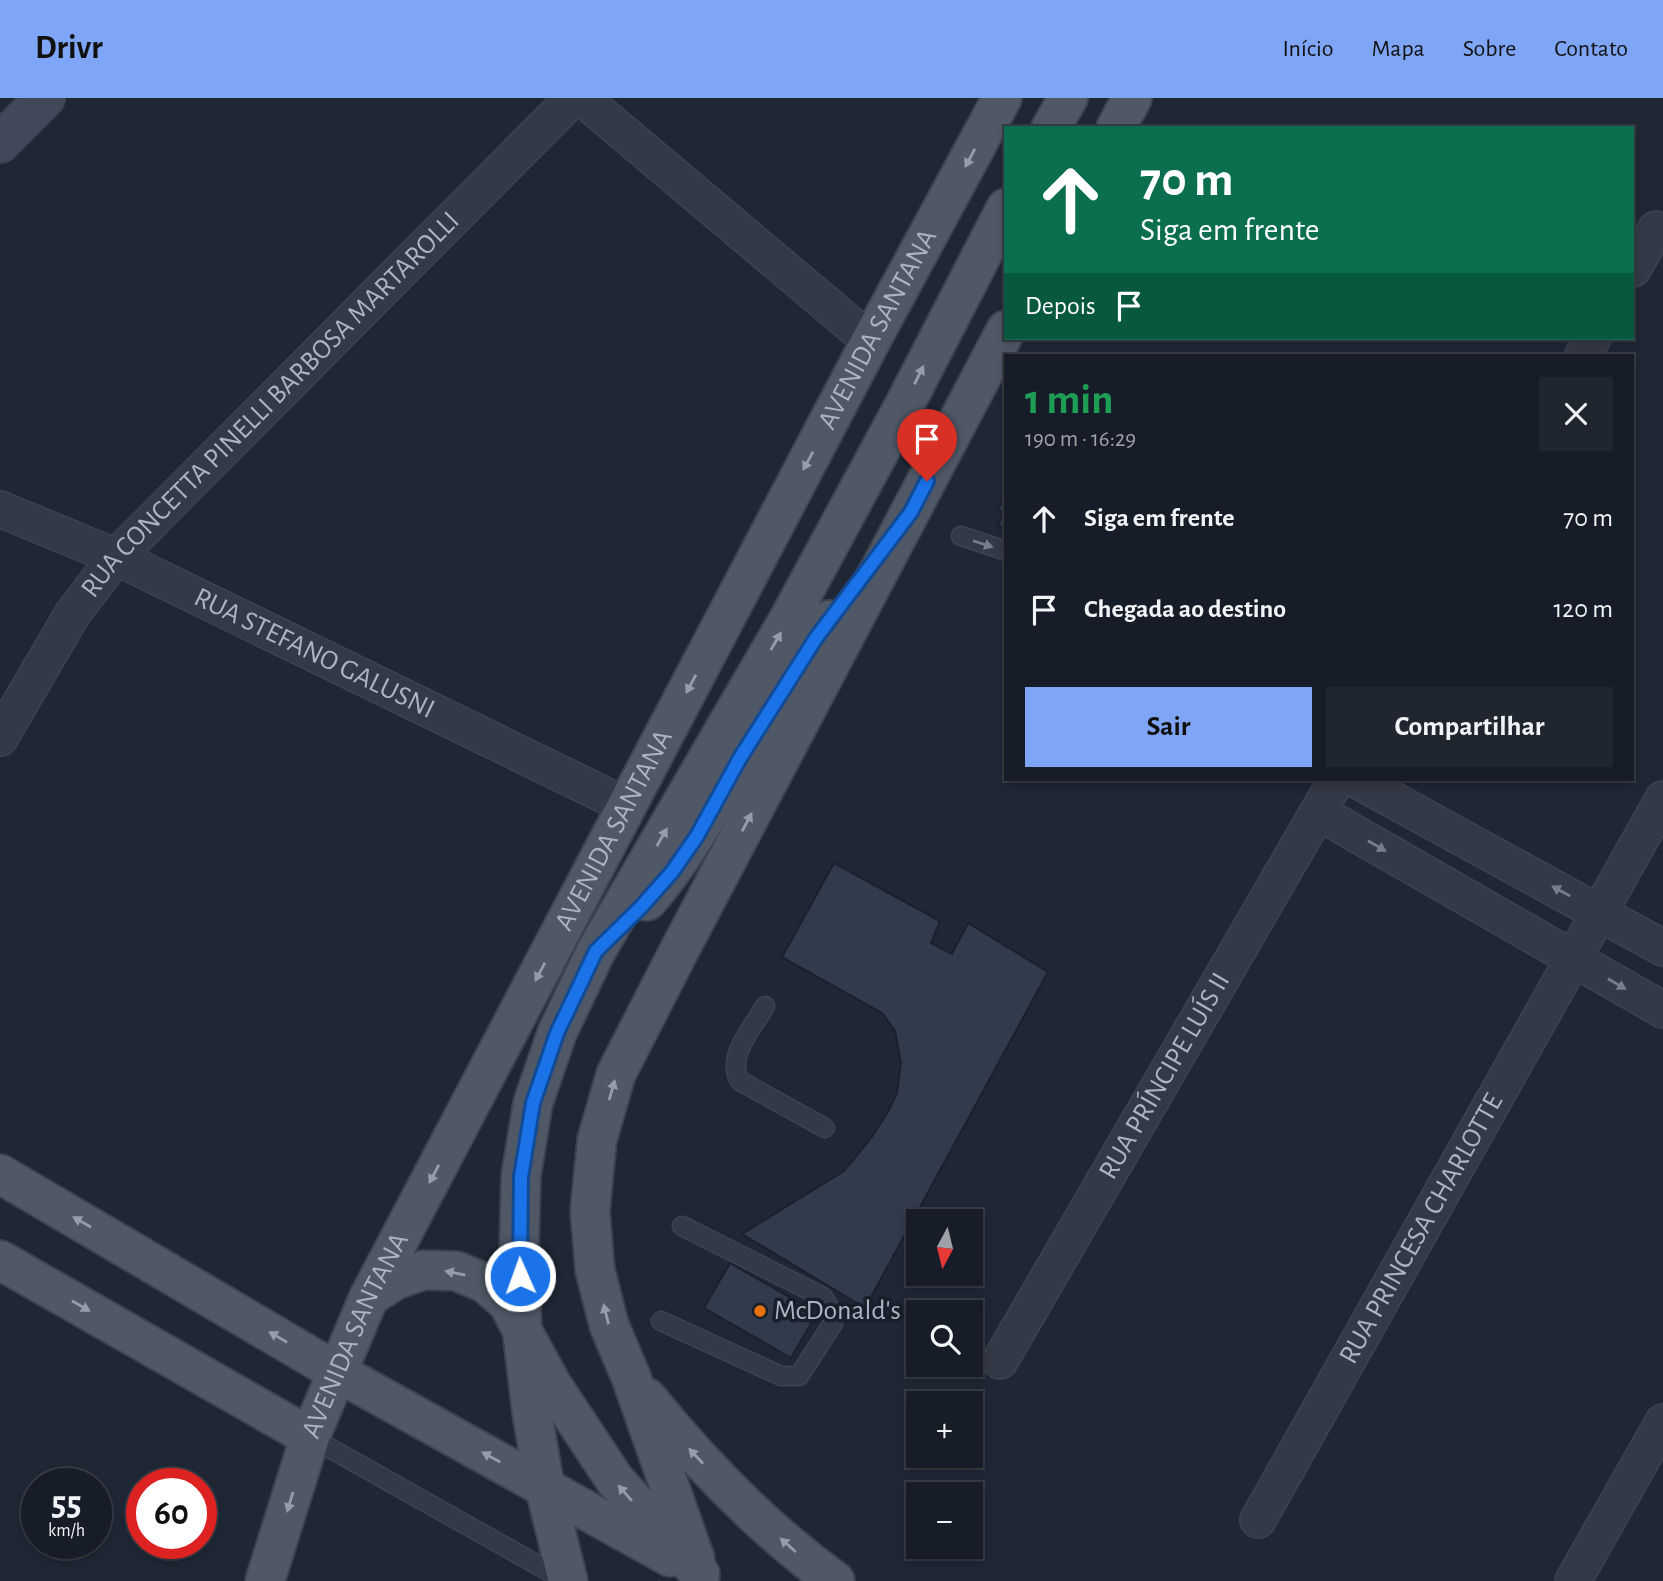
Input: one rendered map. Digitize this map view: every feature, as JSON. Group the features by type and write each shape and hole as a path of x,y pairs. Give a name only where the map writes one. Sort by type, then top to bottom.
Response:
{"main road":[{"name":"AVENIDA SANTANA","path":"265,1581 310,1437 369,1297 874,335 1002,98"},
{"path":"1052,126 1068,98"},
{"path":"1117,126 1132,98"},
{"path":"874,335 907,334 922,329 932,318 989,206 1004,189"},
{"name":"AVENIDA SANTANA","path":"704,1579 615,1480 552,1385 522,1330 519,1250 521,1177 533,1103 557,1033 596,951 790,617 905,404 1004,212"},
{"path":"704,1579 631,1377 609,1325 595,1270 590,1211 597,1140 616,1074 1004,334"},
{"path":"596,951 672,872 697,836 740,758 816,638 906,519"},
{"path":"0,1174 337,1372 704,1579"},
{"path":"0,1260 310,1437"},
{"path":"369,1297 395,1280 424,1270 456,1271 485,1283 508,1303 522,1330 545,1488 567,1581"},
{"path":"631,1377 690,1450 743,1505 797,1553 835,1581"}],"street":[{"path":"0,143 45,98"},
{"name":"RUA CONCETTA PINELLI BARBOSA MARTAROLLI","path":"0,738 73,613 116,557 573,98"},
{"path":"582,98 856,329 874,335"},
{"path":"1634,267 1656,229"},
{"name":"RUA STEFANO GALUSNI","path":"0,509 116,557 627,806"},
{"path":"1335,790 1586,936 1663,1010"},
{"path":"1335,790 1586,936 1663,948"},
{"name":"RUA PRÍNCIPE LUÍS II","path":"1000,1361 1335,790"},
{"name":"RUA PRINCESA CHARLOTTE","path":"1258,1520 1663,799"},
{"path":"1573,1581 1663,1422"}],"lane":[{"path":"961,536 1004,550"},
{"path":"765,1006 739,1051 736,1074 740,1081 825,1128"},
{"path":"661,1321 790,1378 799,1376 833,1322 833,1313 823,1297 682,1226"},
{"path":"310,1437 567,1581"}],"building":[{"path":"1004,498 1004,512 997,510"},
{"path":"1004,512 1004,527 998,525"},
{"path":"834,863 940,921 931,943 952,954 968,923 1048,972 919,1209 906,1209 906,1233 865,1308 742,1234 844,1171 872,1137 897,1093 901,1063 895,1031 882,1013 782,957"},
{"name":"McDonald's","path":"730,1263 817,1313 791,1358 704,1308"}],"place":[{"name":"McDonald's","path":"760,1311"}],"route":[{"path":"520,1276 521,1177 533,1103 557,1033 596,951 672,872 697,836 740,758 816,638 911,512 927,481"}]}
